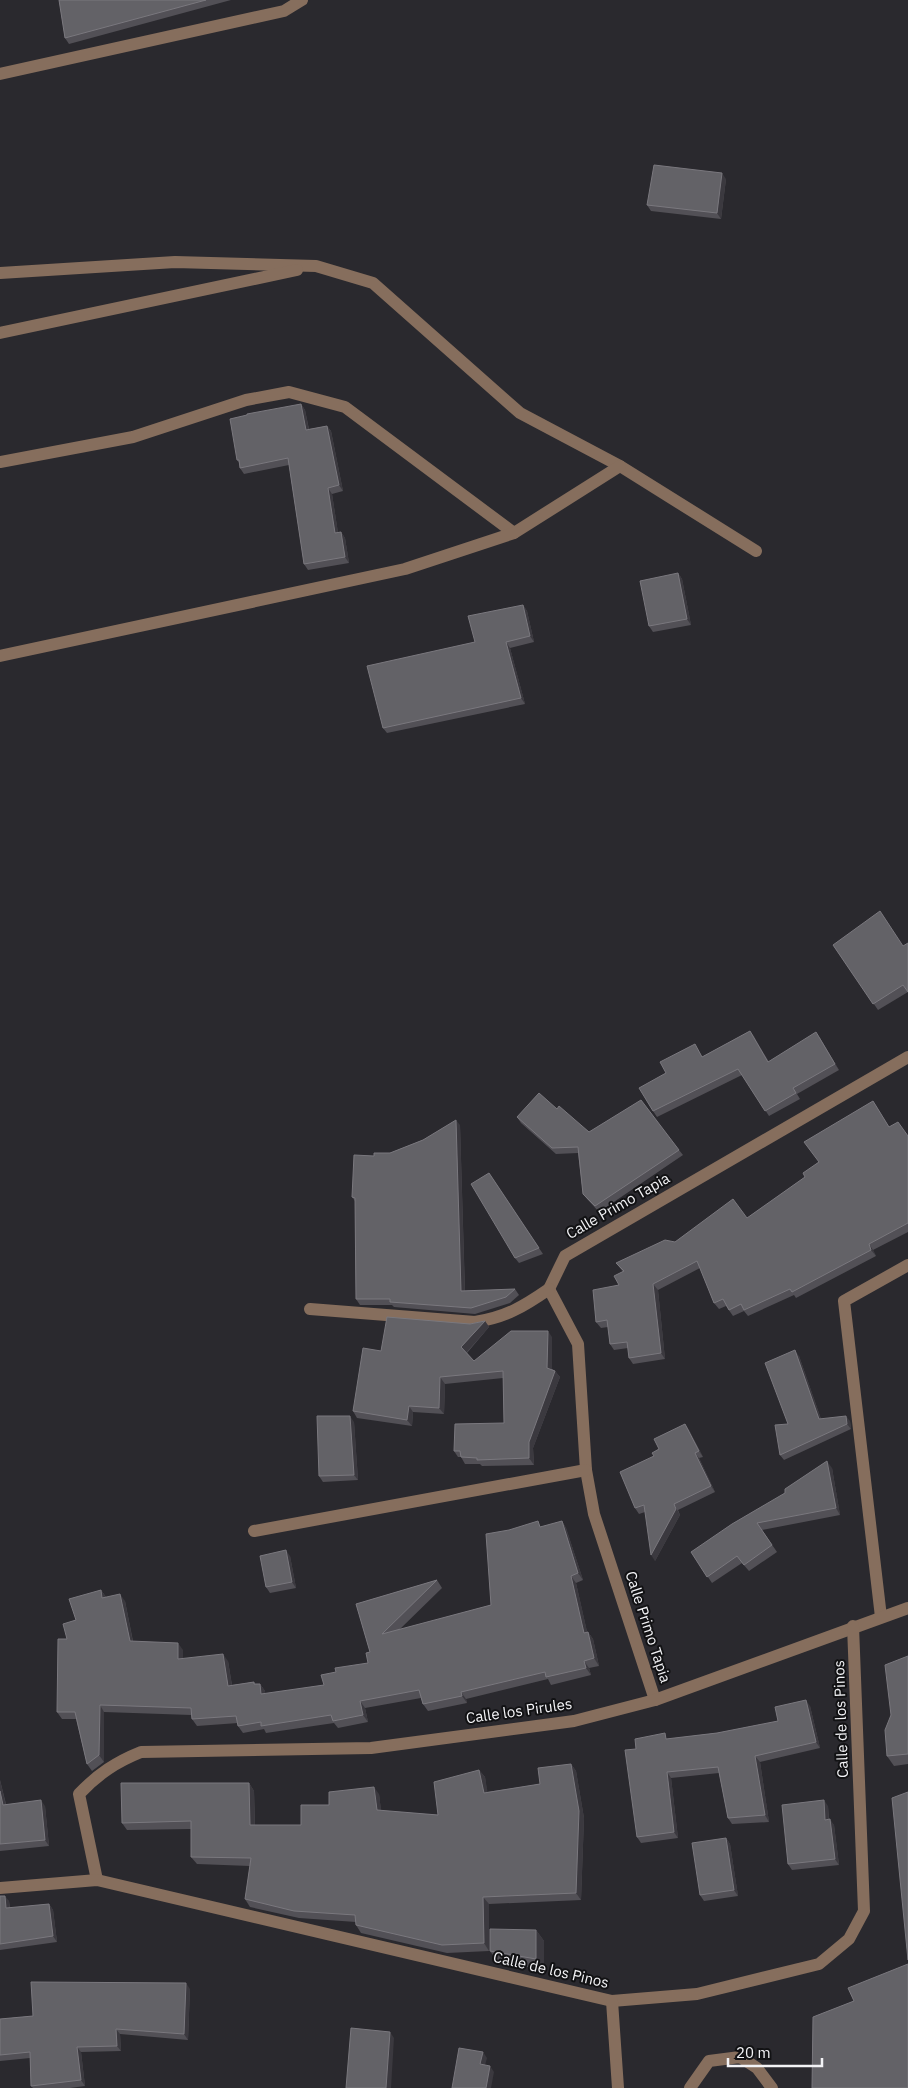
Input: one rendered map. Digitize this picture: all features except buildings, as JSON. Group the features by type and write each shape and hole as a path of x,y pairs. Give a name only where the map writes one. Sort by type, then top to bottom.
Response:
{"street":[{"path":"0,74 284,11 302,0"},
{"path":"0,273 175,262 316,266 373,283 520,413 620,466 756,551"},
{"path":"0,333 316,266"},
{"path":"0,462 132,437 246,400 289,392 345,407 514,533"},
{"path":"0,656 404,569 514,533 620,466"},
{"name":"Calle Primo Tapia","path":"655,1700 594,1514 586,1470 578,1344 549,1289 565,1256 908,1057"},
{"path":"881,1617 844,1301 908,1265"},
{"path":"310,1309 475,1322 495,1319 519,1310 549,1289"},
{"path":"254,1531 586,1470"},
{"name":"Calle los Pirules","path":"97,1880 79,1794 95,1777 119,1761 141,1752 371,1748 574,1721 655,1700 853,1626 908,1608"},
{"name":"Calle de los Pinos","path":"0,1888 97,1880 612,2001 696,1994 819,1964 848,1939 864,1911 853,1626"},
{"path":"612,2001 618,2088"},
{"path":"690,2088 709,2062 740,2057 757,2068 772,2088"}]}
